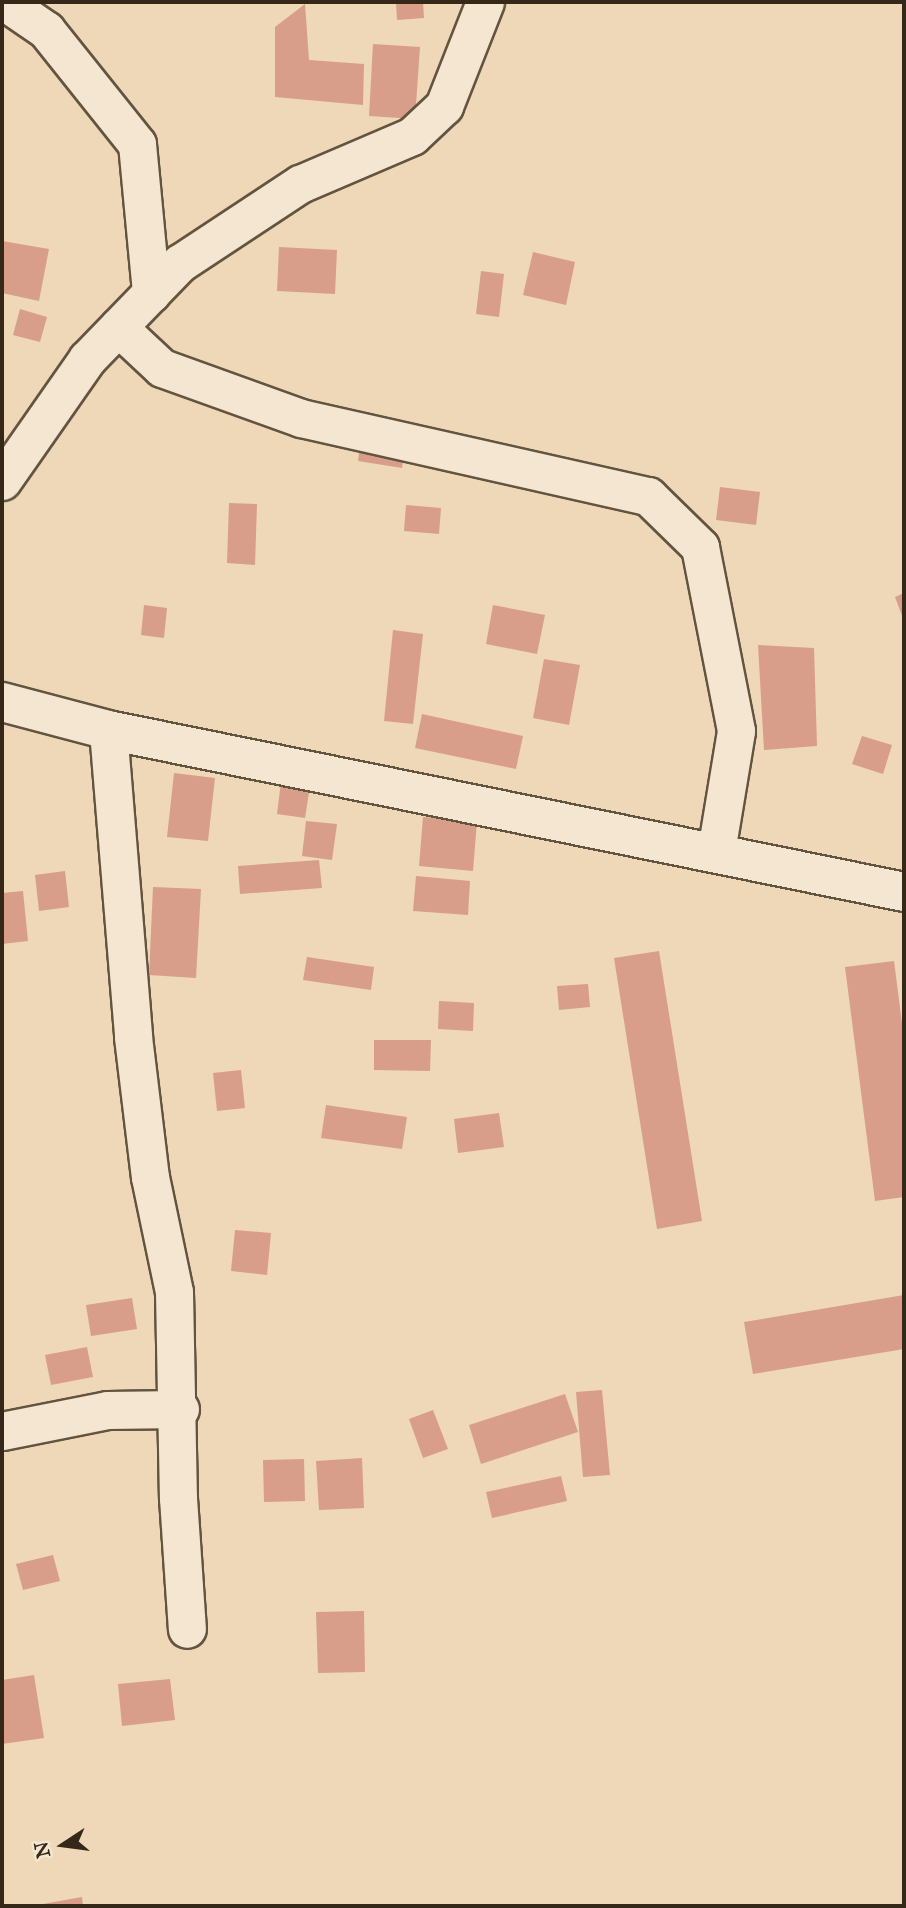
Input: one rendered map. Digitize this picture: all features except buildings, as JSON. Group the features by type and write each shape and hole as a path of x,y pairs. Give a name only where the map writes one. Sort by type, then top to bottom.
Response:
{"street":[{"path":"5,2 46,30 137,144 151,293"},
{"path":"2,481 87,359 180,263 300,184 412,136 444,106 485,2"},
{"path":"118,327 162,368 301,418 648,496 700,547 736,731 716,852"},
{"path":"2,702 108,730 904,892"},
{"path":"108,730 133,1037 150,1177 174,1292 180,1409 178,1498 187,1629"},
{"path":"2,1431 107,1410 180,1409"}]}
